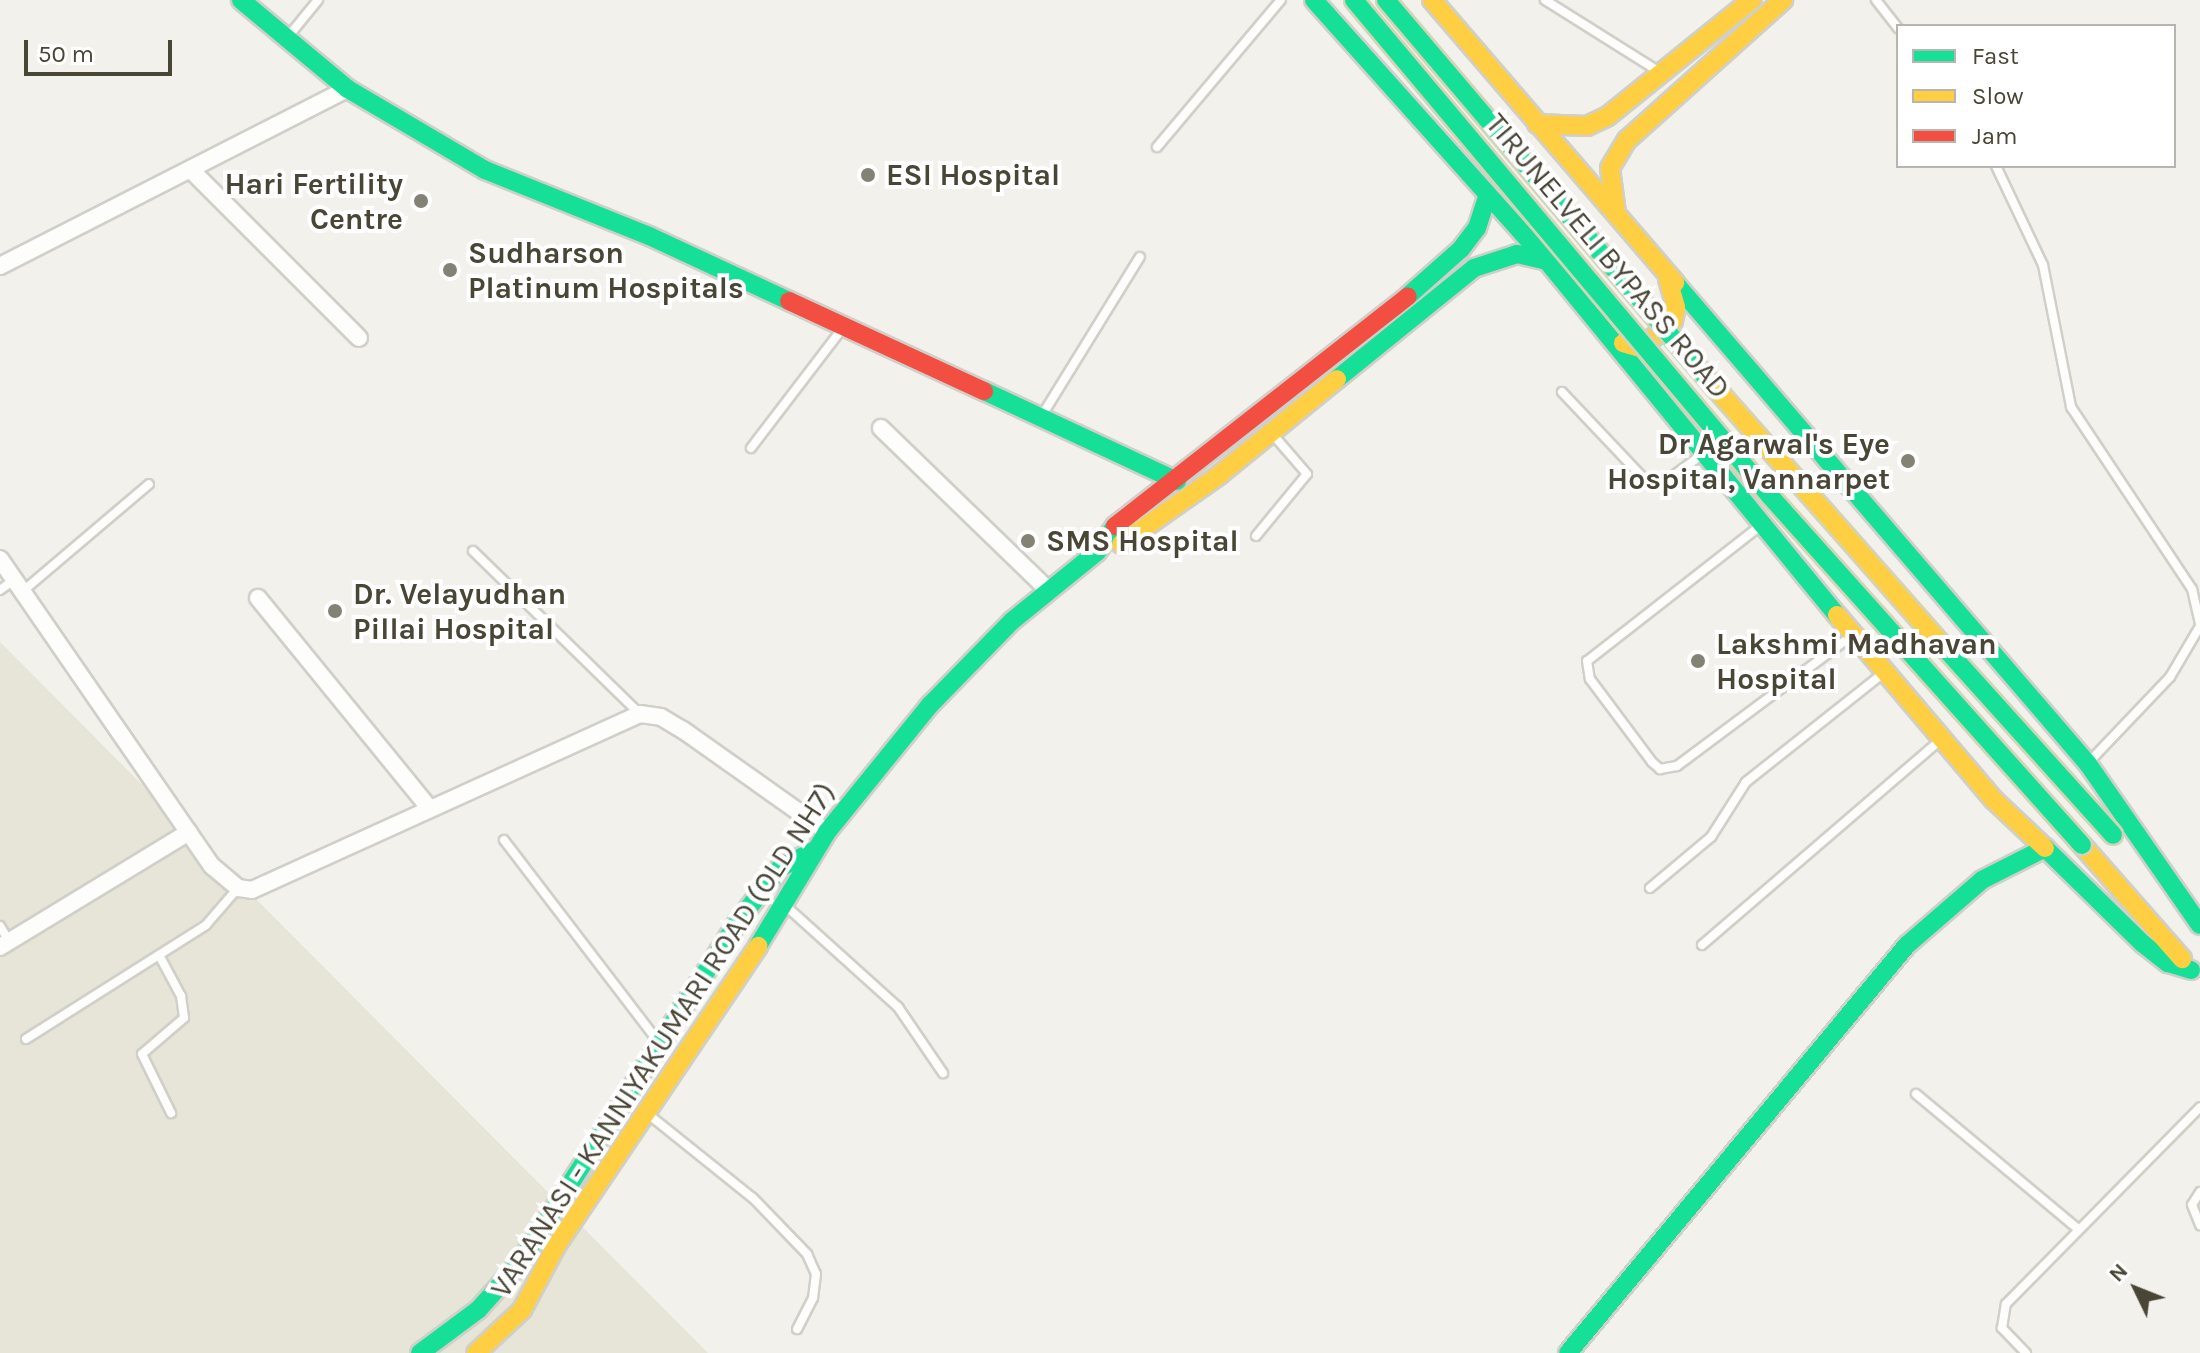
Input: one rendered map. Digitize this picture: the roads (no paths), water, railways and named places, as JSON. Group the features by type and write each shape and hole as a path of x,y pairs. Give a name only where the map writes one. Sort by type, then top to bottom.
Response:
{"main road":[{"path":"241,0 348,89 485,170 649,236 1177,481"},
{"path":"1314,0 1547,261 1761,526 1942,739 2045,848 2142,943 2168,963 2196,975"},
{"name":"TIRUNELVELI BYPASS ROAD","path":"1354,0 1770,496 2196,975"},
{"name":"TIRUNELVELI BYPASS ROAD","path":"1386,0 1794,480 2200,932"},
{"path":"1432,0 2088,764 2200,925"},
{"path":"1537,124 1587,126 1608,116 1752,0"},
{"path":"1616,215 1610,168 1627,140 1783,0"},
{"path":"1394,91 1389,61 1410,42 1433,25 1461,35"},
{"name":"VARANASI - KANNIYAKUMARI ROAD (OLD NH7)","path":"476,1353 522,1310 556,1246 785,905 827,832 930,705 1049,591 1097,552 1113,528 1177,481 1461,249 1477,228 1488,195"},
{"name":"VARANASI - KANNIYAKUMARI ROAD (OLD NH7)","path":"1097,552 1122,543 1271,433 1474,268 1517,254 1547,261"},
{"path":"1608,336 1641,348 1673,321 1675,298 1667,276"},
{"path":"1568,1353 1907,945 1982,880 2045,848"},
{"name":"VARANASI - KANNIYAKUMARI ROAD (OLD NH7)","path":"420,1353 478,1310 519,1264 739,920 780,868 815,850"}],"street":[{"path":"0,266 348,89"},
{"path":"192,171 359,338"},
{"path":"881,428 1049,591"},
{"path":"0,559 12,587 212,866 238,888 252,890 640,714 661,717 683,730 827,832"},
{"path":"258,598 429,808"},
{"path":"4,944 189,832"}],"lane":[{"path":"286,39 318,0"},
{"path":"1157,147 1281,0"},
{"path":"1545,0 1662,74"},
{"path":"1876,0 1896,25"},
{"path":"1997,168 2043,265 2071,407 2192,589 2200,624 2170,677 2088,764"},
{"path":"1041,418 1140,257"},
{"path":"751,448 845,325"},
{"path":"1562,392 1650,485 1665,482 1704,453"},
{"path":"1256,536 1307,474 1271,433"},
{"path":"12,587 149,484"},
{"path":"1761,526 1587,661 1590,679 1652,762 1668,770 1677,766 1852,635"},
{"path":"473,551 640,714"},
{"path":"1650,888 1711,837 1746,782 1764,765 1884,672"},
{"path":"1702,945 1942,739"},
{"path":"504,840 660,1044"},
{"path":"26,1039 223,911 238,888"},
{"path":"785,905 898,1007 943,1073"},
{"path":"0,926 4,944"},
{"path":"159,955 181,996 184,1018 142,1054 171,1113"},
{"path":"1916,1094 2077,1228"},
{"path":"2026,1353 2002,1328 2001,1317 2020,1288 2200,1107"},
{"path":"644,1111 753,1198 807,1254 816,1274 797,1329"},
{"path":"2200,1192 2192,1205 2200,1225"}],"place":[{"name":"ESI Hospital","path":"868,175"},
{"name":"Hari Fertility Centre","path":"421,201"},
{"name":"Sudharson Platinum Hospitals","path":"450,270"},
{"name":"Dr Agarwal's Eye Hospital, Vannarpet","path":"1908,461"},
{"name":"SMS Hospital","path":"1028,541"},
{"name":"Dr. Velayudhan Pillai Hospital","path":"335,611"},
{"name":"Lakshmi Madhavan Hospital","path":"1698,661"}]}
